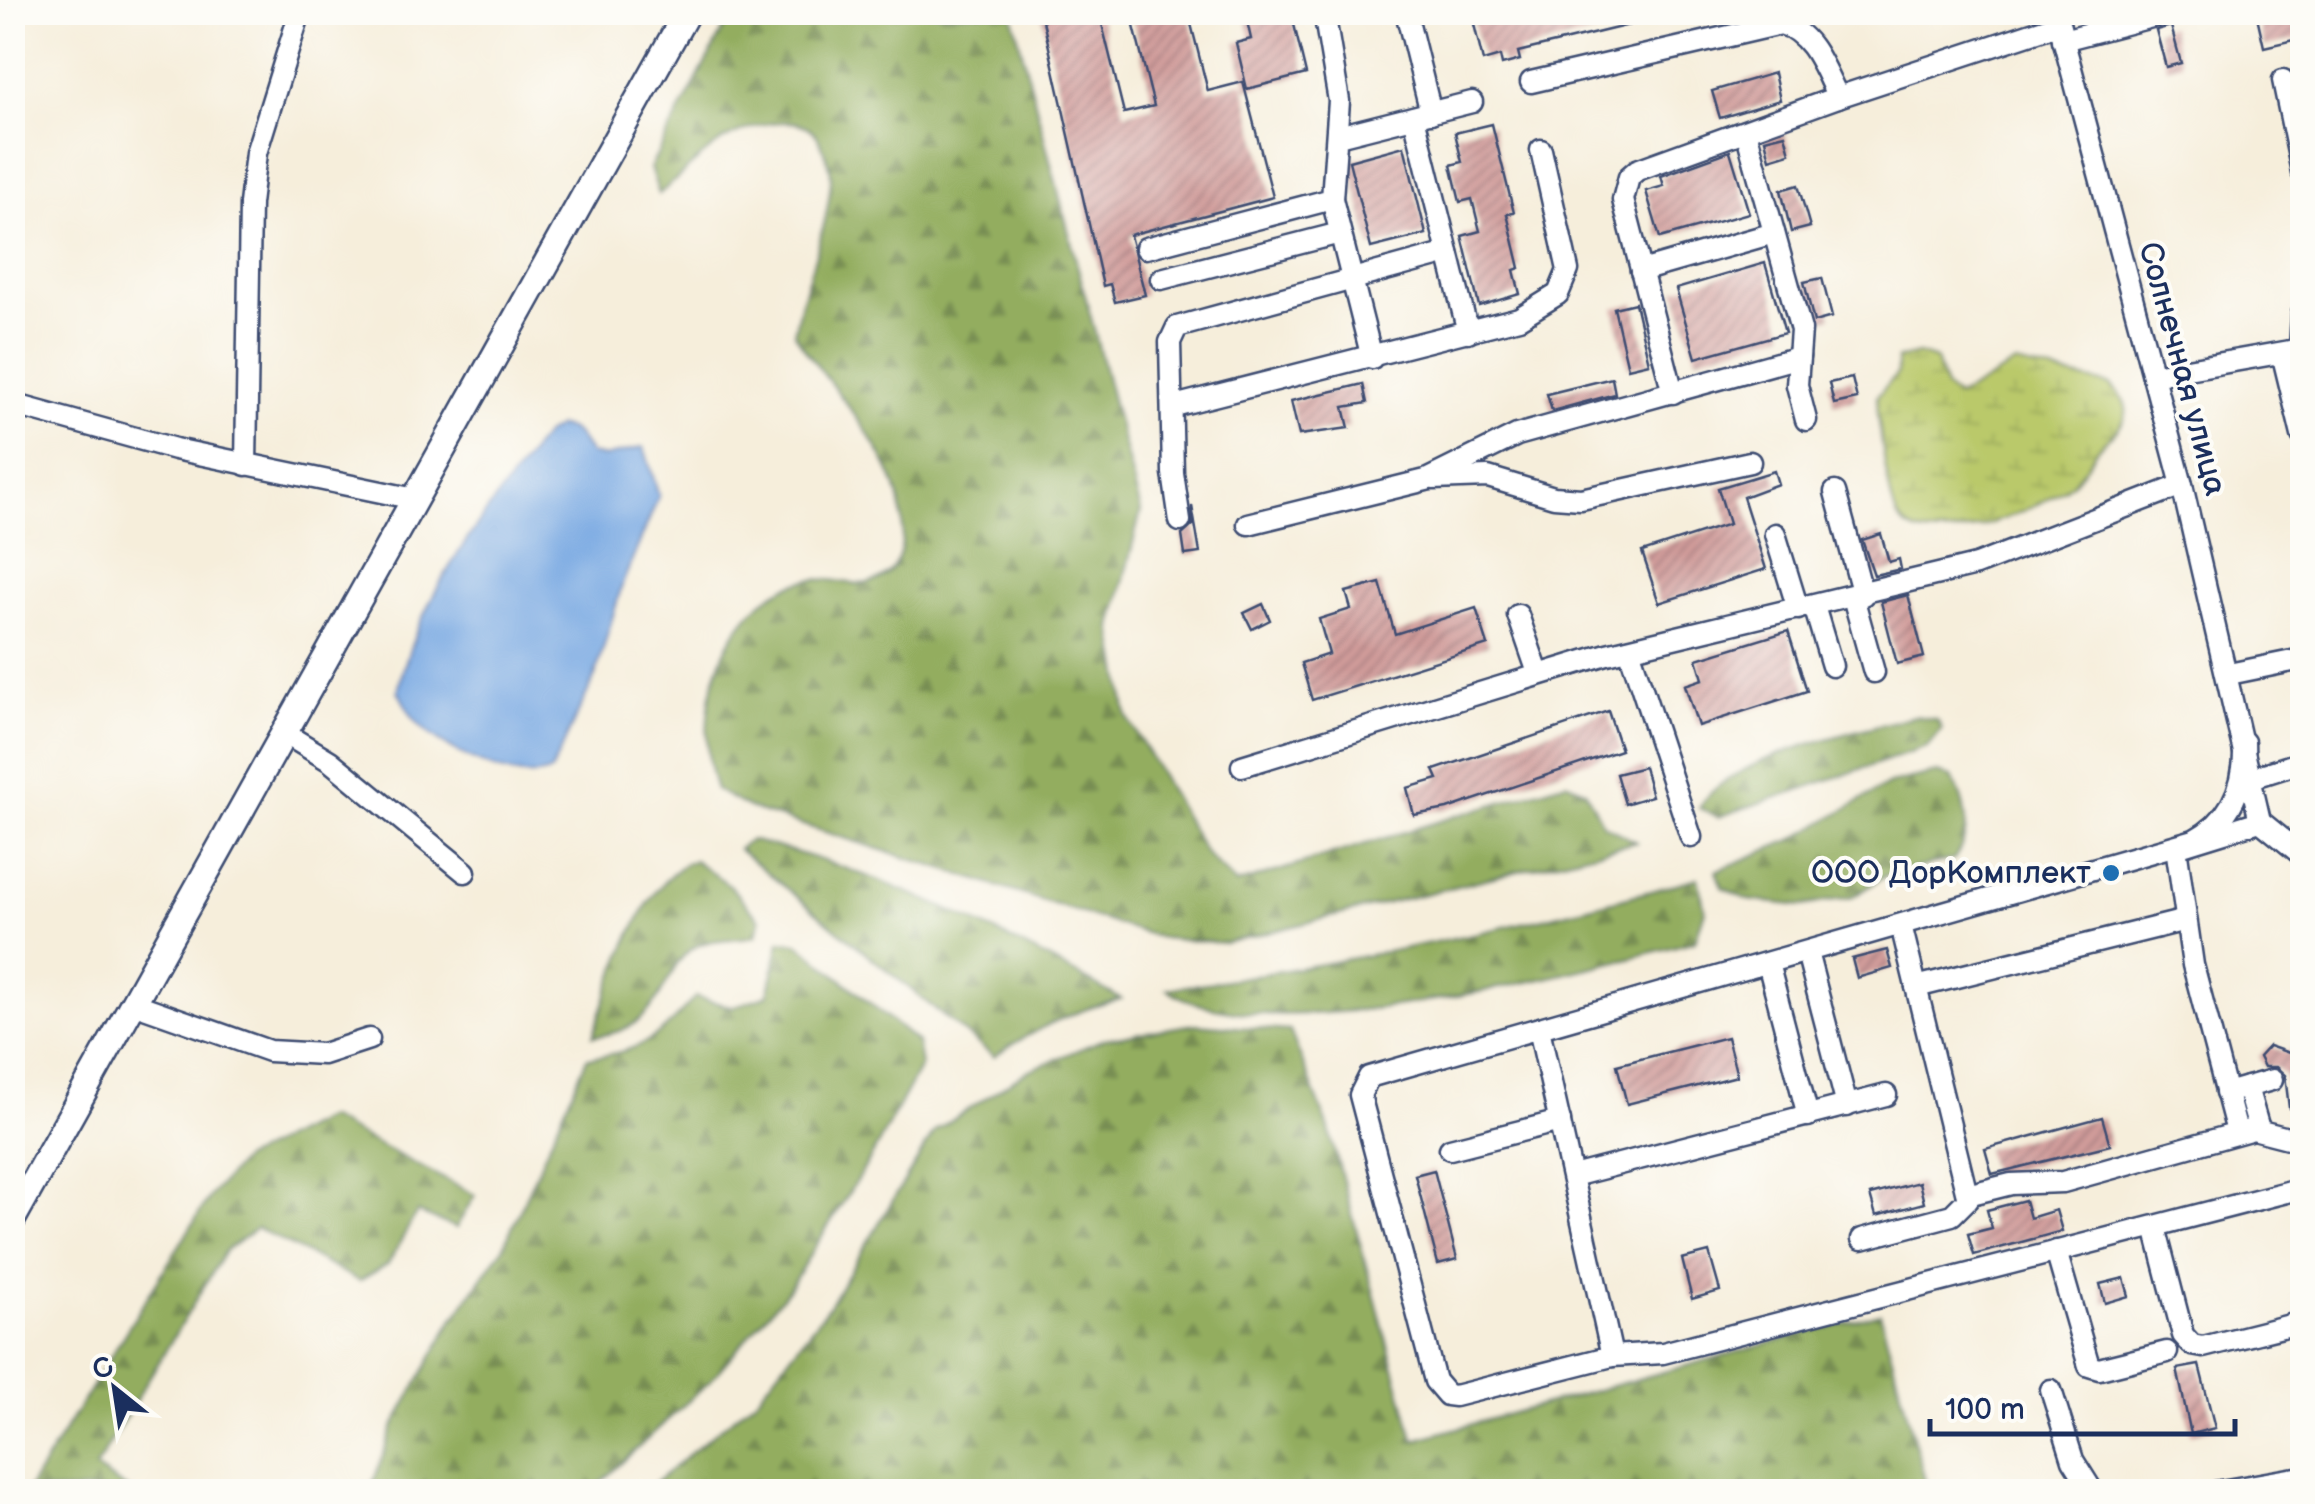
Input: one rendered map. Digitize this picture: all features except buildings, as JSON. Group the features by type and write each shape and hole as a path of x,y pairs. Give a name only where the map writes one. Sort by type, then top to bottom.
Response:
{"main road":[{"path":"12,1220 687,12"}],"street":[{"path":"246,465 250,204 256,153 300,12"},
{"path":"1324,12 1339,101 1332,199 1372,358"},
{"path":"1406,12 1448,253 1468,332"},
{"path":"1673,393 1623,200 1629,177 1637,170 1838,96 2060,26 2171,12"},
{"path":"1530,82 1782,24 1809,42 1838,96"},
{"name":"Солнечная улица","path":"2060,26 2182,485 2244,742 2246,780 2260,821"},
{"path":"2283,80 2302,172"},
{"path":"1338,136 1472,102"},
{"path":"1746,131 1801,330 1797,385 1806,420"},
{"path":"1174,406 1372,358 1535,312 1566,282 1567,257 1541,150"},
{"path":"1146,248 1332,199"},
{"path":"1161,278 1340,233"},
{"path":"1641,271 1774,233"},
{"path":"1180,522 1173,473 1170,342 1178,327 1448,253"},
{"path":"2302,312 2295,351 2302,435"},
{"path":"2153,375 2295,351"},
{"path":"1426,480 1517,435 1800,358"},
{"path":"12,404 84,427 415,499"},
{"path":"1248,524 1426,480 1488,477 1567,500 1750,462"},
{"path":"1242,766 1538,673 2006,556 2182,485"},
{"path":"1835,492 1874,672"},
{"path":"1775,534 1832,666"},
{"path":"1518,615 1538,673"},
{"path":"1630,649 1691,836"},
{"path":"2229,674 2302,659"},
{"path":"284,733 330,761 465,872"},
{"path":"2176,847 2208,832 2231,807 2246,780 2302,762"},
{"path":"2302,856 2260,821 1369,1078 1360,1095 1440,1389 1455,1396 1612,1356 1663,1352 2302,1188"},
{"path":"2176,847 2186,920 2248,1131"},
{"path":"1916,986 2186,920"},
{"path":"1862,1240 1952,1215 1964,1206 1968,1195 1901,925"},
{"path":"1807,952 1847,1106"},
{"path":"1768,963 1808,1116"},
{"path":"133,1003 269,1051 323,1054 368,1038"},
{"path":"1539,1029 1612,1356"},
{"path":"2237,1090 2272,1080"},
{"path":"1572,1176 1886,1096"},
{"path":"1450,1149 1560,1121"},
{"path":"1968,1195 2018,1183 2062,1182 2248,1131 2288,1138 2302,1136"},
{"path":"2155,1227 2183,1336 2192,1345 2203,1346 2302,1322"},
{"path":"2056,1251 2089,1366 2099,1369 2167,1352"},
{"path":"2051,1390 2073,1460 2092,1492"},
{"path":"2215,1492 2302,1477"}],"green space":[{"path":"732,13 1012,13 1141,511 1112,627 1127,716 1205,853 1236,884 1566,782 1585,790 1603,824 1636,842 1225,943 1161,938 749,808 716,790 707,728 720,664 734,634 754,610 779,591 809,580 865,584 883,577 897,560 902,538 897,492 880,452 794,333 825,218 831,178 813,131 790,122 761,125 734,135 707,152 659,194 650,168"},
{"path":"1918,354 1936,360 1945,388 1957,397 2016,364 2111,385 2121,396 2126,414 2076,480 2036,505 1984,526 1957,532 1932,534 1911,529 1897,516 1894,507 1877,396 1897,374 1897,359"},
{"path":"1915,716 1937,720 1942,729 1927,747 1718,817 1699,808 1714,790 1765,760 1829,738"},
{"path":"1937,773 1952,777 1966,818 1964,839 1954,859 1887,875 1853,897 1802,906 1748,900 1722,887 1716,871 1794,839 1889,784"},
{"path":"750,840 846,869 941,906 1121,999 1055,1022 994,1057 738,849"},
{"path":"694,860 728,884 760,919 756,936 701,944 677,965 650,1009 637,1022 593,1036 618,964 643,911 675,871"},
{"path":"1698,878 1705,911 1695,941 1504,987 1346,1011 1274,1014 1212,1008 1167,989 1435,942"},
{"path":"780,941 798,943 917,1042 921,1065 870,1159 790,1287 711,1380 591,1491 370,1491 393,1428 452,1321 503,1248 587,1058 622,1052 648,1041 695,997 732,1007 768,995"},
{"path":"1195,1024 1290,1031 1328,1126 1414,1440 1880,1313 1928,1491 645,1491 758,1397 828,1307 935,1131 1027,1071 1104,1039"},
{"path":"327,1118 475,1195 456,1228 417,1212 388,1264 359,1281 257,1228 225,1251 95,1468 130,1491 27,1491 210,1196 242,1160"}],"water":[{"path":"558,427 573,432 590,454 604,457 644,447 659,496 623,582 595,676 551,771 520,774 479,762 441,742 415,720 398,691 421,620 457,555 545,434"}],"place":[{"name":"ООО ДорКомплект","path":"2111,873"}]}
